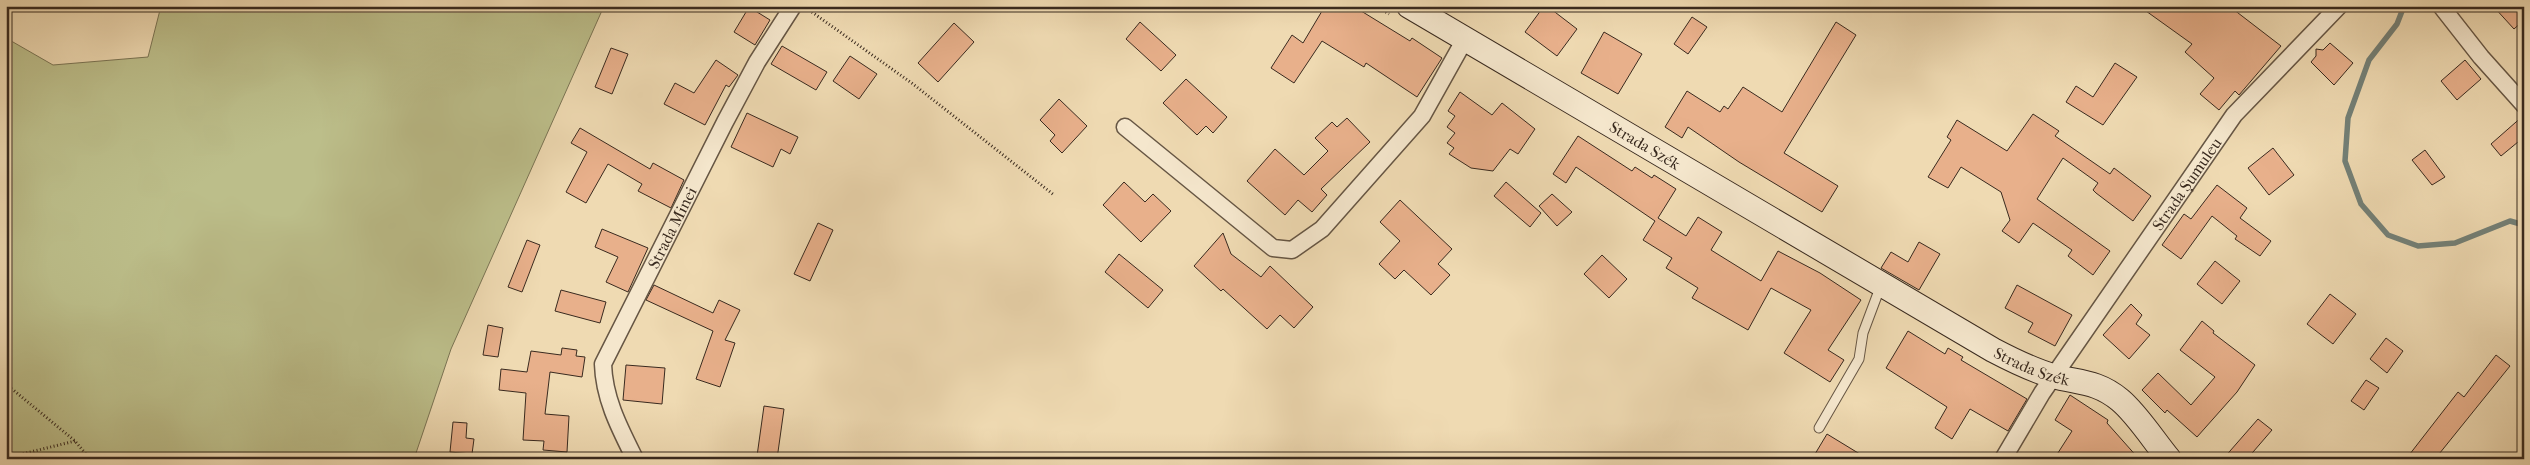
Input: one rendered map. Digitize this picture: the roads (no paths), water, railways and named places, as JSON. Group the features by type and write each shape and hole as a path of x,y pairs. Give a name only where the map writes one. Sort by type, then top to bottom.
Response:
{"street":[{"name":"Strada Minei","path":"635,459 612,409 604,382 603,364 725,122 758,62 793,6"},
{"name":"Strada Szék","path":"1409,6 1993,350 2054,376 2086,382 2121,401 2169,459"},
{"name":"Strada Șumuleu","path":"2002,459 2054,376 2234,115 2339,6"},
{"path":"2441,6 2481,57 2524,106"},
{"path":"1125,127 1273,248 1292,250 1322,229 1422,116 1465,39"}],"lane":[{"path":"1819,428 1859,358 1863,333 1881,284"}],"waterway":[{"path":"2404,6 2397,24 2369,60 2348,118 2345,161 2361,204 2388,235 2418,246 2455,243 2510,221 2524,225"}]}
